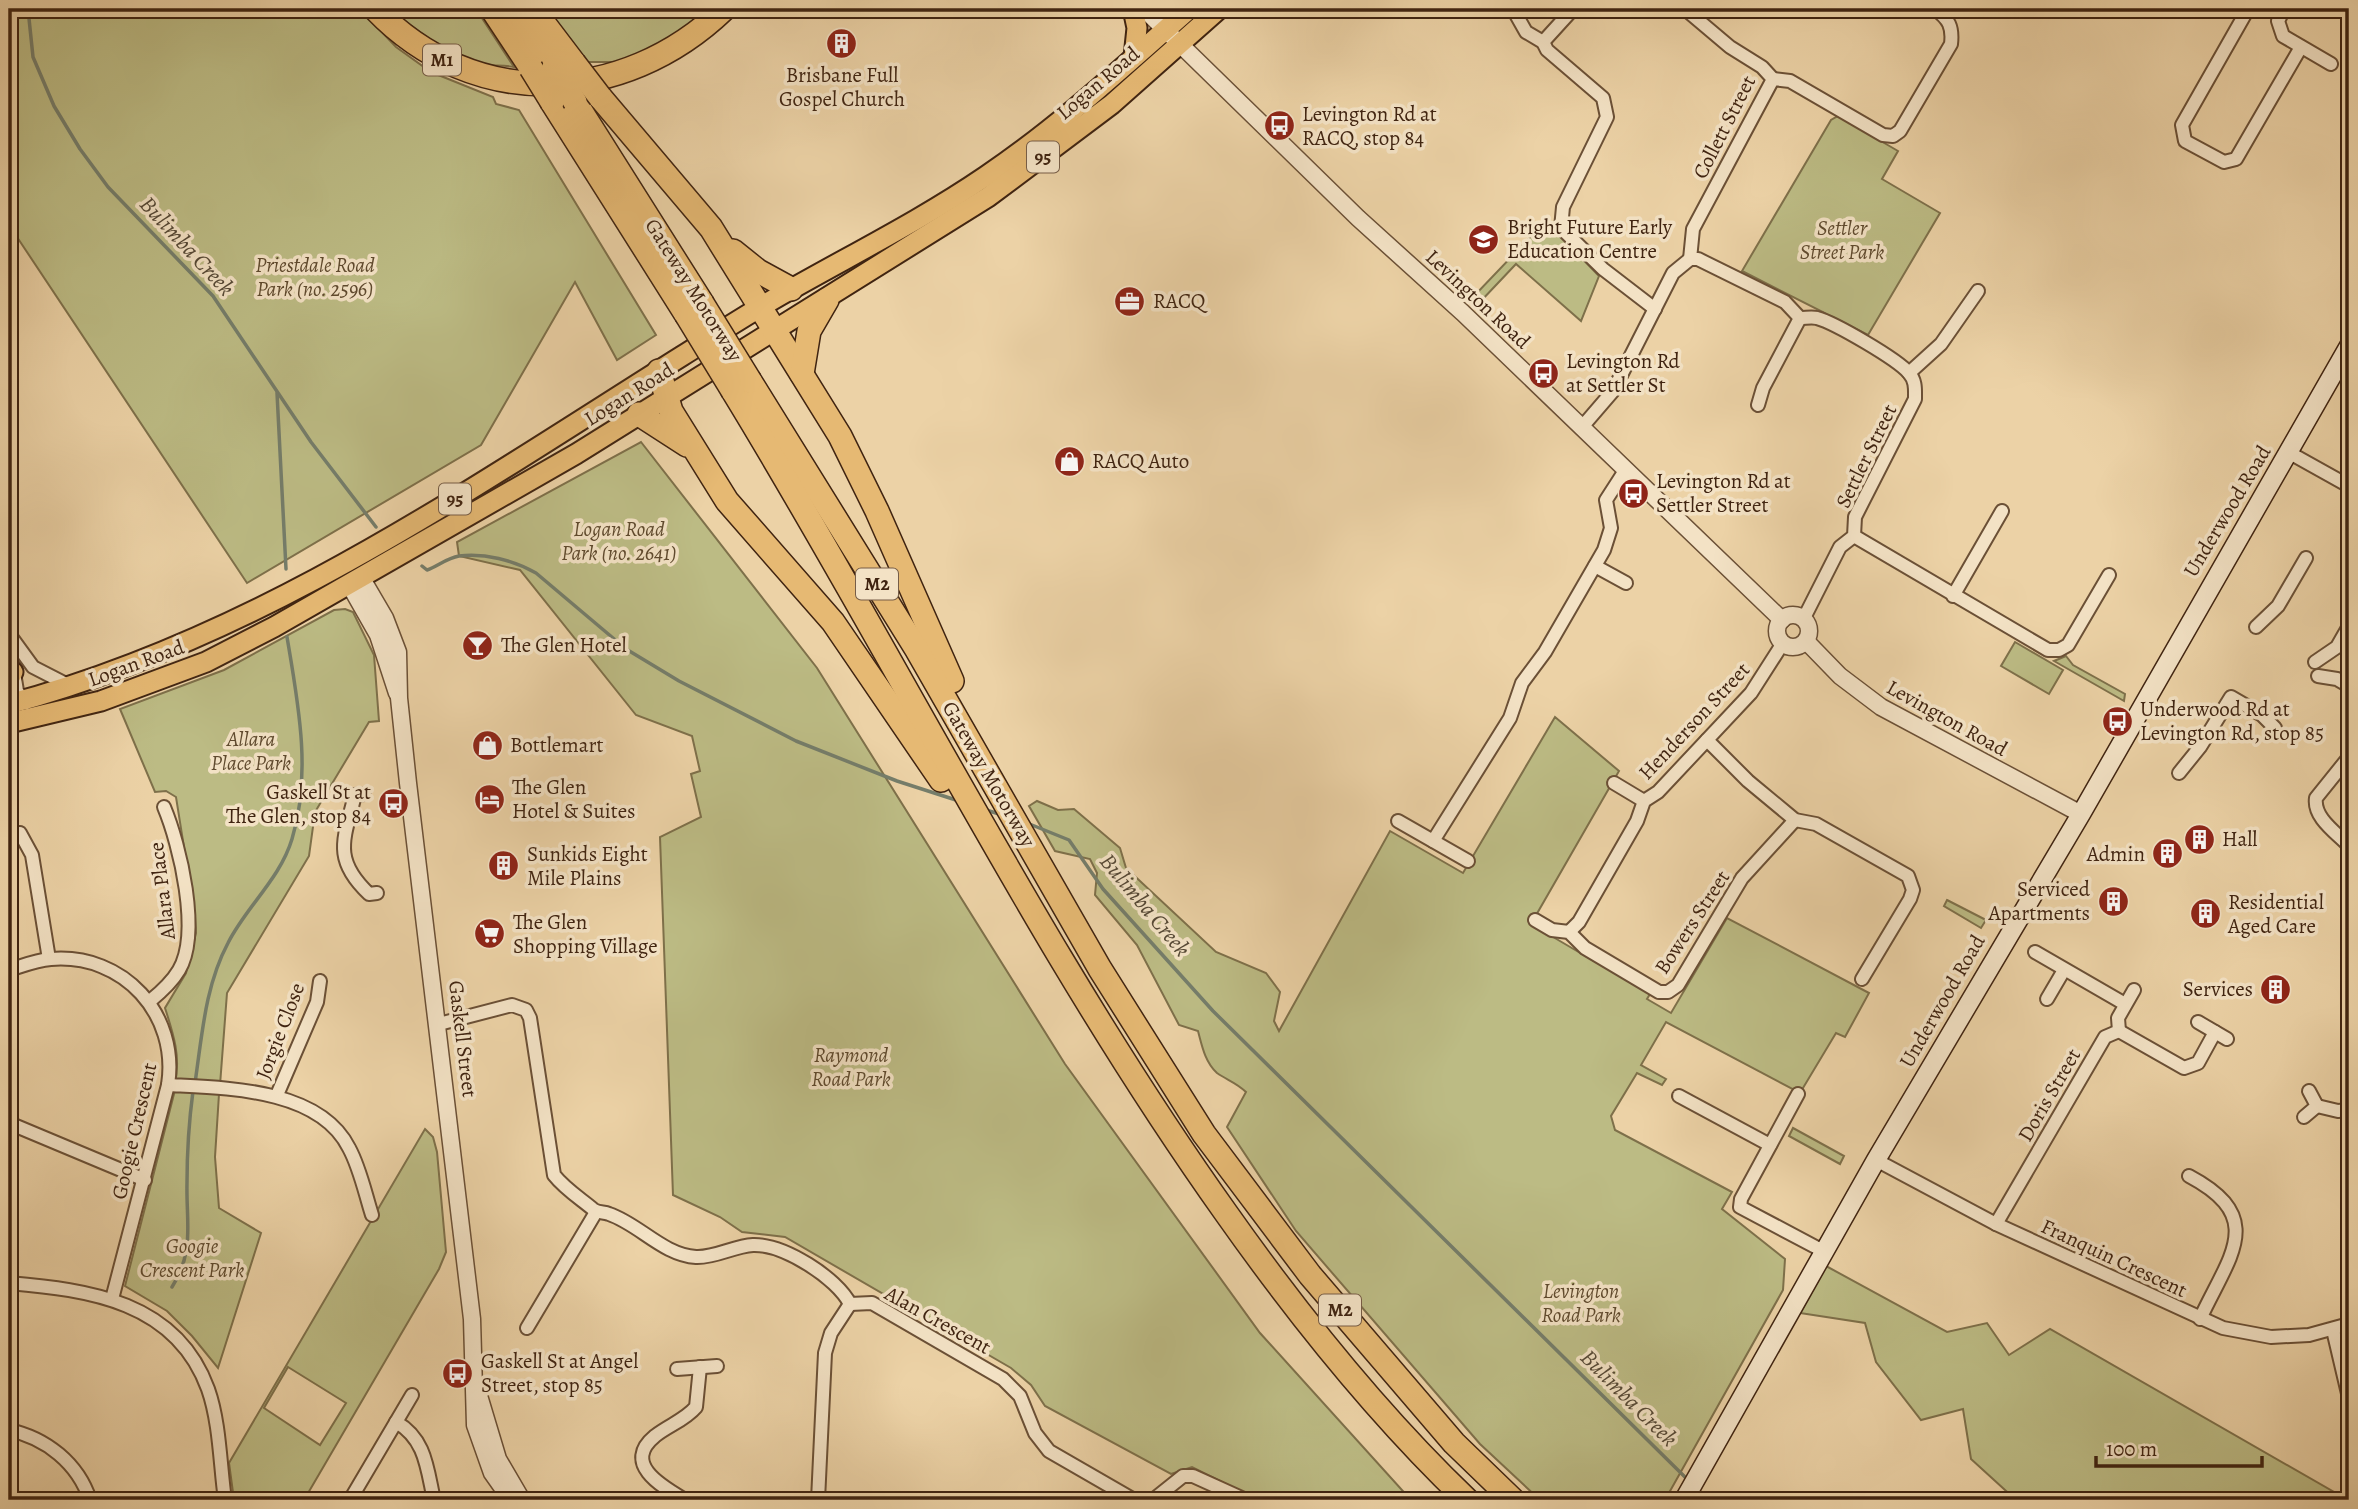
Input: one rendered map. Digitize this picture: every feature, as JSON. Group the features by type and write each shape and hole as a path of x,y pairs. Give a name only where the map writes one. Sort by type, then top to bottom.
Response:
{"highway":[{"name":"M1","path":"375,9 417,45 450,64 486,77 546,85 626,71 680,45 724,9"},
{"name":"Gateway Motorway","path":"492,9 552,102 694,309"},
{"name":"Gateway Motorway","path":"516,9 564,65 575,102 694,309 741,386 917,650 1005,790 1033,851 1140,1036 1204,1134 1310,1275 1454,1443 1513,1500"},
{"path":"533,9 564,65 600,97 635,142 683,191 724,248 802,374 855,465 936,649 1005,790"},
{"path":"626,71 649,72 677,58 705,41 741,9"},
{"path":"724,248 736,252 758,271 791,289"},
{"path":"802,374 809,331 827,300"},
{"path":"659,371 666,398 693,448 743,523 805,590 847,641 953,788"},
{"name":"Gateway Motorway","path":"741,386 953,788 985,830 1162,1124 1274,1280 1424,1458 1467,1500"},
{"path":"639,414 693,448"}],"main road":[{"path":"1133,9 1137,28 1134,57"},
{"name":"Logan Road","path":"9,723 136,690 206,662 355,577 408,529 760,307 905,228 986,177 1043,135 1189,9"},
{"name":"Logan Road","path":"16,702 148,659 386,563 827,300 1023,173 1112,104 1219,9"},
{"name":"Underwood Road","path":"1686,1496 1876,1160 2081,814 2349,346"}],"street":[{"name":"Levington Road","path":"1144,9 1358,218 1582,427 1782,620"},
{"path":"1513,9 1526,32 1543,42 1547,50 1603,98 1607,107 1607,117 1563,207 1561,228 1603,269 1655,309"},
{"path":"1543,42 1573,9"},
{"name":"Collett Street","path":"1685,9 1730,47 1762,67 1773,79 1743,130 1693,229 1690,258"},
{"path":"1773,79 1790,81 1883,135 1893,136 1900,131 1951,44 1953,29 1945,16 1935,9"},
{"path":"2248,9 2182,125 2185,141 2224,162 2236,159 2301,47"},
{"path":"2278,11 2278,27 2283,36 2330,64"},
{"path":"1582,427 1613,391 1673,273 1690,258 1698,259 1785,302 1801,318 1817,318 1888,356 1909,373 1941,344 1978,291"},
{"path":"1758,405 1763,388 1801,318"},
{"name":"Settler Street","path":"1804,618 1840,547 1854,536 1855,517 1915,399 1916,384 1909,373"},
{"path":"2288,452 2349,486"},
{"path":"1433,841 1510,718 1522,683 1545,652 1595,566 1611,528 1606,500 1626,469"},
{"path":"1953,596 2002,511"},
{"path":"1854,536 2048,650 2059,650 2068,645 2109,575"},
{"path":"2256,626 2278,606 2306,558"},
{"path":"1595,566 1626,583"},
{"name":"Gaskell Street","path":"355,577 399,698"},
{"name":"Gaskell Street","path":"355,577 395,641 400,670 399,698 439,1024 476,1387 498,1459 522,1500"},
{"path":"1793,615 1804,618 1810,629 1806,641 1795,647 1783,643 1777,632 1782,620 1793,615"},
{"path":"2315,662 2337,647 2349,626"},
{"path":"9,633 33,667 71,686"},
{"name":"Levington Road","path":"1806,641 1849,683 1881,707 2081,814"},
{"path":"9,642 16,702 55,713"},
{"name":"Henderson Street","path":"1569,932 1579,922 1637,821 1644,801 1658,792 1765,677 1783,643"},
{"path":"2318,676 2337,679 2349,686"},
{"path":"2179,773 2200,747 2231,696 2262,715 2275,728"},
{"path":"1706,740 1748,782 1795,820 1816,824 1902,872 1912,884 1910,899 1862,979"},
{"path":"2347,837 2318,815 2315,807 2316,798 2349,757"},
{"path":"1614,783 1644,801"},
{"path":"364,794 355,795 344,839 347,868 351,876 369,894 377,893"},
{"name":"Allara Place","path":"150,1002 180,969 190,932 174,831 164,807"},
{"name":"Bowers Street","path":"1535,919 1552,930 1569,932 1585,948 1659,992 1674,989 1742,878 1795,820"},
{"path":"1398,821 1468,861"},
{"path":"20,833 32,855 49,959"},
{"path":"2035,952 2125,1004"},
{"name":"Googie Crescent","path":"9,970 49,959 87,962 105,967 130,983 150,1002 164,1029 169,1048 168,1085 112,1299"},
{"path":"2047,999 2064,970"},
{"name":"Jorgie Close","path":"277,1095 317,1002 320,981"},
{"path":"2134,990 2118,1018 2119,1031 2185,1068 2198,1063 2221,1035 2198,1022"},
{"name":"Alan Crescent","path":"439,1024 518,1005 530,1018 554,1175 562,1185 588,1202 596,1212 610,1214 685,1255 710,1255 754,1245 780,1250 842,1289 850,1304 872,1303 1003,1379 1020,1396 1035,1433 1049,1451 1134,1500"},
{"name":"Doris Street","path":"1996,1224 2105,1037 2119,1031"},
{"path":"168,1085 277,1095 311,1112 343,1138 350,1149 372,1215"},
{"path":"2309,1091 2317,1106 2338,1111 2349,1110"},
{"path":"1798,1094 1740,1207 1825,1252"},
{"path":"1679,1096 1770,1145"},
{"path":"2304,1118 2317,1106"},
{"path":"16,1126 145,1180"},
{"name":"Franquin Crescent","path":"1876,1160 1996,1224 2223,1328 2271,1337 2333,1330 2349,1324"},
{"path":"2189,1175 2214,1189 2227,1201 2236,1227 2235,1245 2200,1319"},
{"path":"527,1328 596,1212"},
{"path":"9,1283 64,1288 112,1299 153,1320 187,1352 200,1371 214,1417 225,1500"},
{"path":"818,1500 825,1353 831,1333 850,1304"},
{"path":"2333,1330 2349,1398"},
{"path":"677,1369 717,1366"},
{"path":"685,1500 649,1477 644,1468 643,1457 653,1437 696,1407 700,1367"},
{"name":"Gaskell Street","path":"476,1387 472,1405 482,1452 496,1481 510,1500"},
{"path":"350,1500 412,1395"},
{"path":"396,1422 410,1430 420,1442 434,1500"},
{"path":"9,1430 23,1433 53,1449 80,1478 89,1500"},
{"path":"1153,1500 1183,1476 1193,1476 1247,1500"}],"green space":[{"name":"Priestdale Road Park (no. 2596)","path":"9,9 360,9 396,47 431,72 493,97 496,104 519,110 656,335 617,360 575,282 481,445 247,583 9,225"},
{"path":"390,9 476,9 514,67 486,65 461,58 435,43"},
{"path":"548,9 711,9 633,62 585,62"},
{"name":"Settler Street Park","path":"1838,116 1898,151 1882,179 1940,213 1868,335 1742,271 1831,120"},
{"path":"1544,219 1599,276 1581,321 1516,264 1480,302 1474,296 1539,228"},
{"name":"Raymond Road Park","path":"641,442 817,668 1065,1064 1260,1333 1411,1500 1258,1500 1192,1467 1171,1474 1045,1406 1031,1385 1011,1368 785,1237 742,1232 720,1217 673,1195 660,837 701,817 691,774 700,771 692,736 636,715 520,570 459,556 457,542"},
{"name":"Allara Place Park","path":"345,609 353,612 374,655 379,721 369,722 315,812 309,856 227,993 220,1085 175,1083 177,1054 165,1008 186,973 196,933 195,916 176,797 166,791 155,792 120,709 224,670 334,610"},
{"path":"2015,642 2063,670 2049,694 2001,666"},
{"path":"2066,656 2073,665 2125,694 2124,701 2054,661"},
{"name":"Levington Road Park","path":"1555,717 1619,771 1531,924 1650,994 1647,999 1671,1013 1727,918 1869,993 1845,1037 1836,1033 1800,1093 1666,1022 1641,1065 1666,1079 1662,1085 1637,1073 1611,1116 1615,1130 1732,1192 1722,1209 1785,1259 1783,1290 1665,1500 1540,1500 1480,1444 1296,1231 1227,1127 1246,1092 1213,1069 1204,1054 1198,1031 1179,1025 1137,945 1095,895 1097,873 1090,859 1055,851 1029,806 1037,801 1058,810 1074,809 1120,848 1126,868 1216,952 1266,973 1280,992 1274,1021 1279,1031 1390,831 1463,873"},
{"path":"1947,900 1986,920 1981,928 1944,906"},
{"name":"Googie Crescent Park","path":"175,1090 219,1094 215,1157 219,1208 261,1233 218,1368 167,1311 125,1286"},
{"path":"1793,1128 1844,1156 1840,1164 1789,1136"},
{"path":"425,1129 433,1137 437,1152 446,1252 439,1269 304,1500 234,1500 229,1463","holes":["288,1367 346,1403 320,1445 264,1408"]},
{"path":"1826,1266 1947,1332 1987,1323 2009,1355 2050,1329 2348,1500 2016,1500 1971,1459 1963,1409 1921,1420 1876,1362 1865,1323 1800,1313"}],"waterway":[{"name":"Bulimba Creek","path":"28,9 33,57 54,106 80,149 108,187 213,296 311,442 376,527"},
{"path":"277,393 286,569"},
{"name":"Bulimba Creek","path":"422,566 427,570 455,557 469,555 499,558 527,568 626,649 679,681 796,741 897,781 959,801"},
{"path":"195,1083 205,1012 220,959 235,930 287,853 298,814 301,738 287,637"},
{"name":"Bulimba Creek","path":"983,809 999,814"},
{"name":"Bulimba Creek","path":"1027,823 1069,840 1103,889 1213,1011 1688,1480"},
{"path":"172,1287 187,1249 188,1149 193,1091"},
{"name":"Bulimba Creek","path":"1696,1488 1708,1500"}],"place":[{"name":"Brisbane Full Gospel Church","path":"842,43"},
{"name":"Levington Rd at RACQ, stop 84","path":"1279,126"},
{"name":"Bright Future Early Education Centre","path":"1484,239"},
{"name":"RACQ","path":"1130,301"},
{"name":"Levington Rd at Settler St","path":"1543,373"},
{"name":"RACQ Auto","path":"1069,461"},
{"name":"Levington Rd at Settler Street","path":"1633,493"},
{"name":"The Glen Hotel","path":"478,645"},
{"name":"Underwood Rd at Levington Rd, stop 85","path":"2117,721"},
{"name":"Bottlemart","path":"487,745"},
{"name":"The Glen Hotel & Suites","path":"489,799"},
{"name":"Gaskell St at The Glen, stop 84","path":"394,804"},
{"name":"Hall","path":"2199,839"},
{"name":"Admin","path":"2168,854"},
{"name":"Sunkids Eight Mile Plains","path":"504,866"},
{"name":"Serviced Apartments","path":"2113,901"},
{"name":"Residential Aged Care","path":"2205,914"},
{"name":"The Glen Shopping Village","path":"490,934"},
{"name":"Services","path":"2276,989"},
{"name":"Gaskell St at Angel Street, stop 85","path":"458,1373"}],"park label":[{"name":"Logan Road Park (no. 2641)","path":"619,541"}]}
